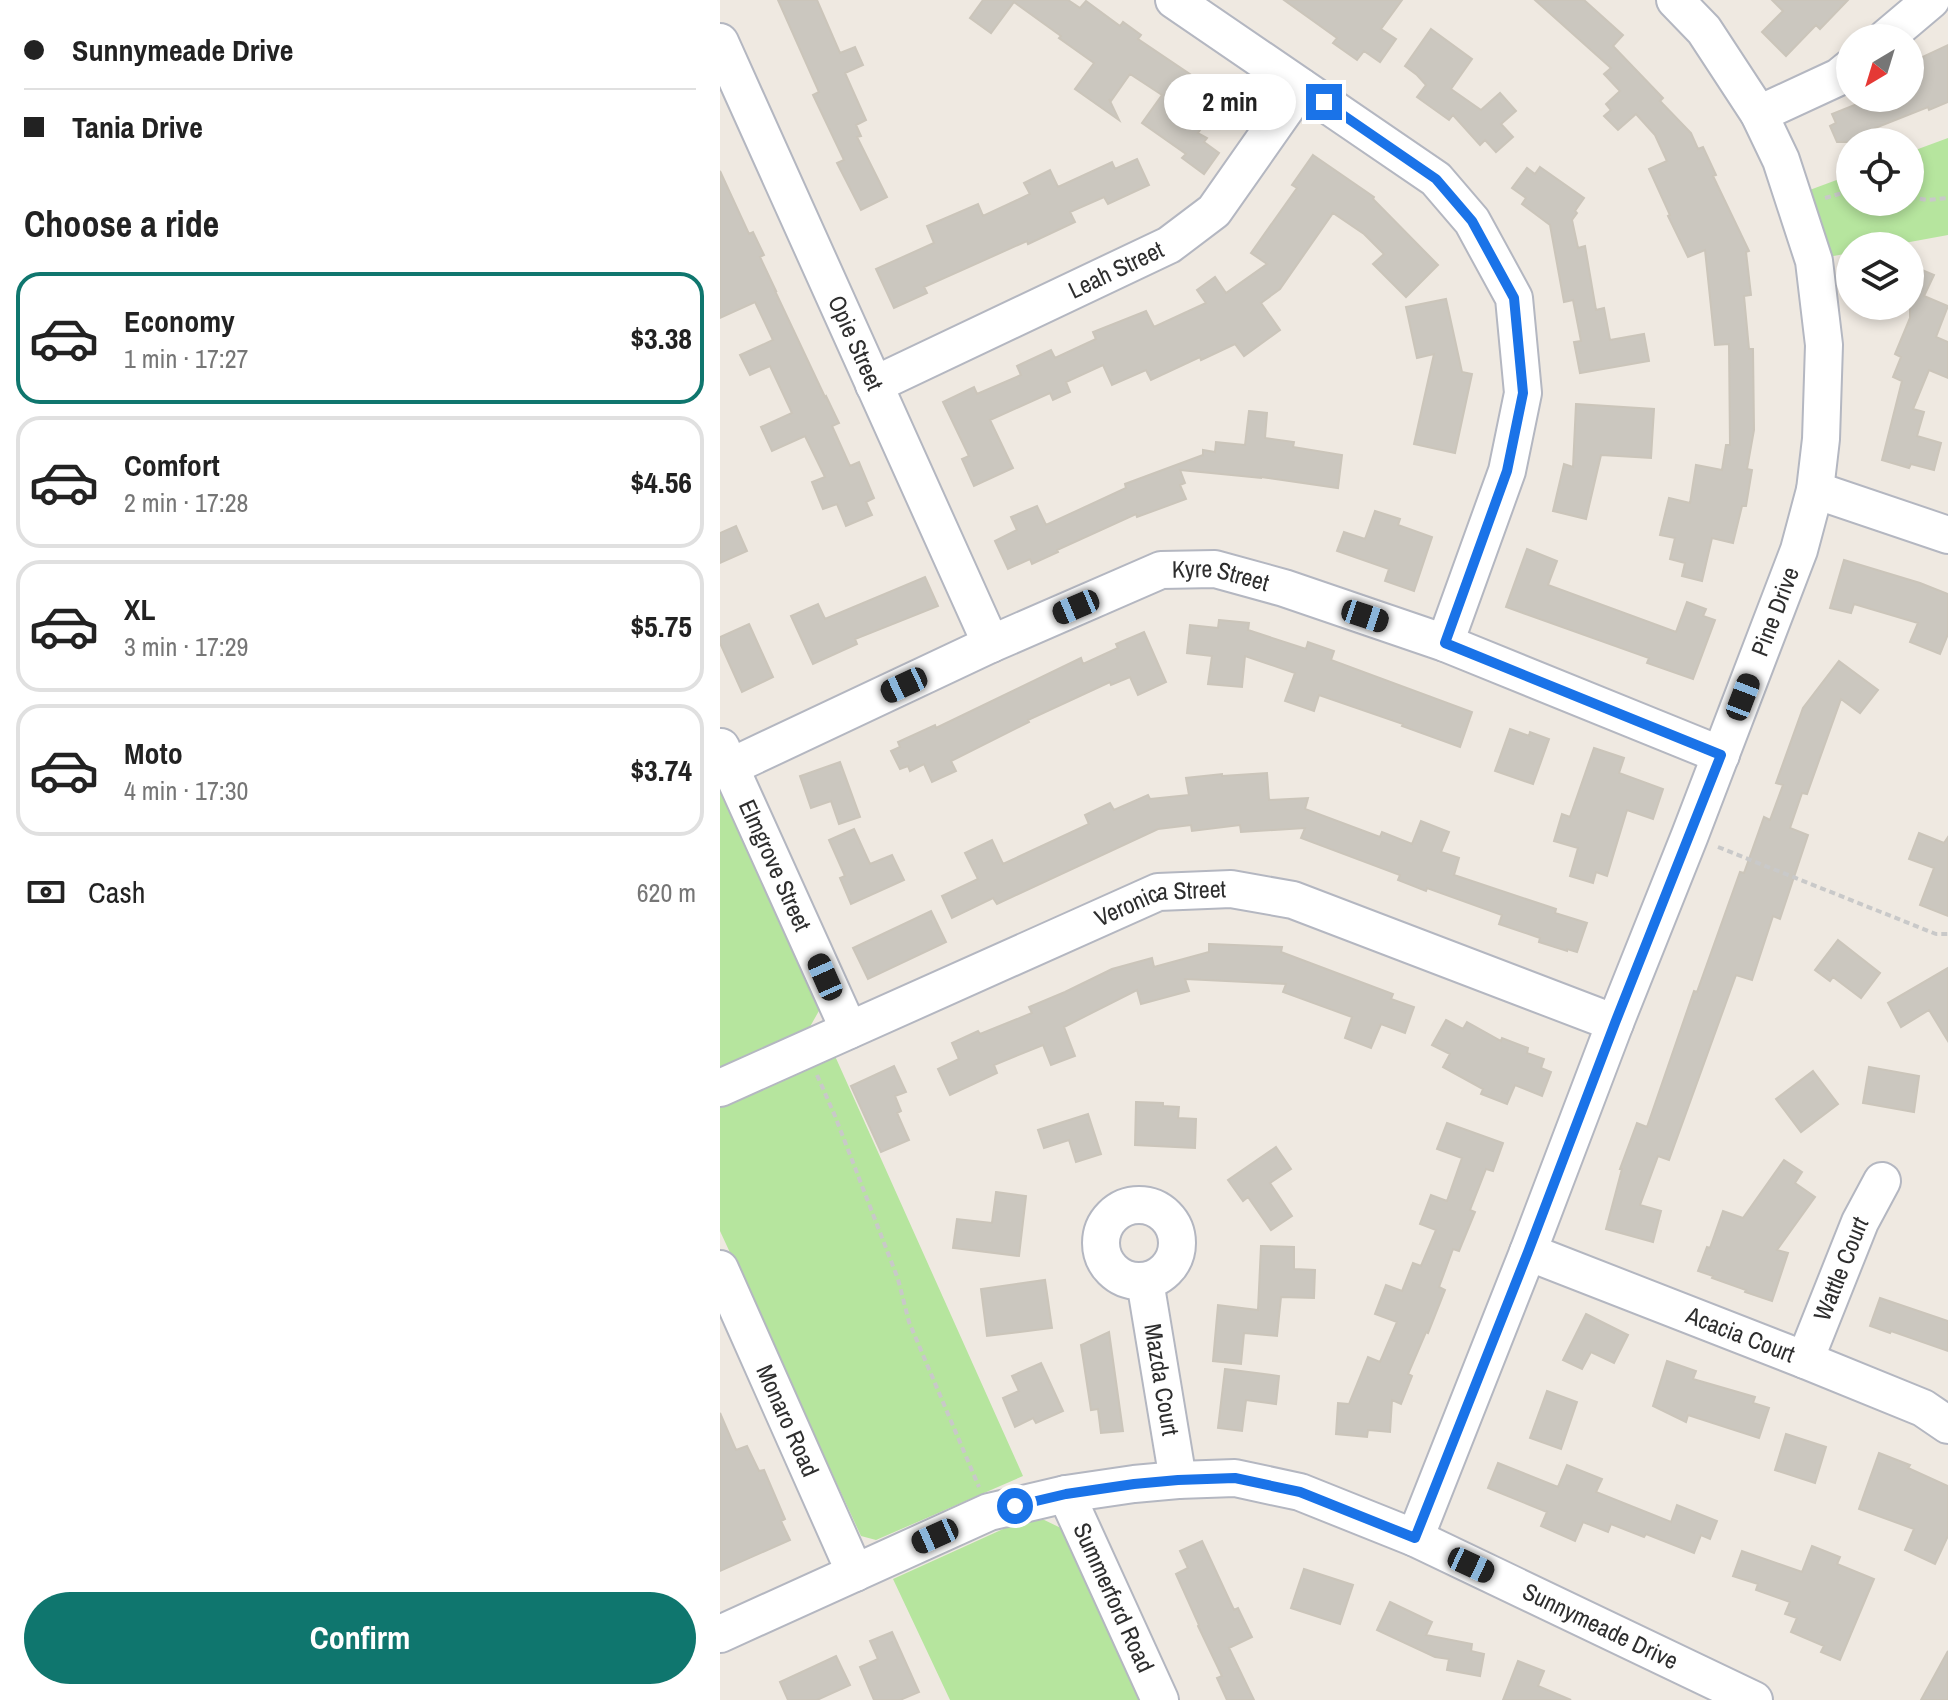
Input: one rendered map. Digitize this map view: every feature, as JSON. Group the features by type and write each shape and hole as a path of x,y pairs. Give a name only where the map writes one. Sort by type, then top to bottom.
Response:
{"street":[{"path":"1174,0 1436,179 1472,221 1514,298 1523,393 1507,471 1445,643"},
{"name":"Pine Drive","path":"1415,1538 1721,755 1799,550 1815,490 1821,439 1824,345 1814,261 1781,160 1759,114 1704,30 1675,0"},
{"path":"1903,24 1931,0"},
{"name":"Opie Street","path":"720,42 991,644"},
{"path":"1759,114 1836,78"},
{"name":"Leah Street","path":"874,385 1169,245 1214,211 1301,87"},
{"path":"1815,490 1948,535"},
{"name":"Kyre Street","path":"725,756 1161,570 1215,569 1284,588 1445,643 1721,755"},
{"name":"Elmgrove Street","path":"725,756 849,1030"},
{"name":"Veronica Street","path":"720,1088 1158,892 1231,889 1293,900 1615,1023"},
{"name":"Wattle Court","path":"1805,1360 1860,1222 1882,1181"},
{"name":"Acacia Court","path":"1528,1252 1923,1408 1948,1425"},
{"name":"Monaro Road","path":"720,1269 855,1573"},
{"name":"Mazda Court","path":"1145,1281 1178,1480"},
{"name":"Sunnymeade Drive","path":"720,1634 989,1512 1066,1494 1178,1480 1235,1478 1300,1492 1415,1538 1754,1700"},
{"name":"Summerford Road","path":"1066,1494 1160,1700"}],"path":[{"path":"1924,199 1948,198"},
{"path":"1690,835 1936,934 1948,934"},
{"path":"805,1049 835,1116 898,1279 909,1322 989,1512"}],"green space":[{"path":"1948,138 1948,235 1924,239 1924,232 1836,232 1836,256 1828,257 1807,191 1836,180 1836,216 1924,216 1924,147"},
{"path":"720,786 820,1009 807,1032 720,1072"},
{"path":"835,1056 1023,1476 876,1540 861,1536 720,1231 720,1106"},
{"path":"1034,1515 1065,1530 1141,1700 950,1700 893,1579"}],"building":[{"path":"778,0 817,0 840,53 855,47 863,65 845,73 866,120 856,125 861,136 857,137 887,197 861,210 837,163 844,160 813,95 819,92"},
{"path":"983,0 1068,0 1080,8 1086,1 1120,26 1123,22 1141,35 1138,39 1215,91 1202,110 1210,116 1198,133 1207,138 1204,142 1219,153 1204,174 1182,158 1186,154 1142,123 1162,95 1130,74 1111,101 1109,99 1119,120 1075,89 1094,63 1014,2 991,33 970,18"},
{"path":"1284,0 1402,0 1381,29 1396,39 1380,62 1364,51 1357,60 1333,43 1337,38"},
{"path":"1535,0 1584,0 1623,35 1613,46 1663,98 1660,101 1691,133 1698,149 1703,147 1716,175 1713,176 1749,251 1746,252 1751,295 1744,296 1749,349 1753,349 1754,430 1747,469 1752,470 1746,506 1742,506 1733,543 1712,538 1702,581 1682,576 1685,563 1670,559 1675,538 1660,535 1669,498 1690,503 1696,465 1722,470 1726,445 1730,445 1729,344 1715,345 1705,250 1688,257 1668,216 1649,169 1667,161 1655,135 1636,114 1618,130 1604,116 1611,110 1606,104 1620,91 1604,74 1611,68"},
{"path":"1772,0 1848,0 1820,29 1816,25 1786,56 1762,32 1783,11"},
{"path":"1431,29 1472,59 1451,89 1481,110 1500,93 1516,111 1501,124 1513,137 1496,152 1485,140 1480,145 1453,115 1449,120 1417,97 1426,85 1405,66"},
{"path":"1948,45 1948,102 1929,110 1928,107 1924,109 1924,56"},
{"path":"1915,112 1875,128 1836,128 1836,140 1830,126 1836,123 1832,114"},
{"path":"1313,155 1374,197 1438,265 1406,297 1373,264 1384,254 1364,234 1333,213 1280,289 1261,303 1280,330 1244,356 1235,344 1151,380 1146,370 1112,385 1103,365 1066,382 1070,392 1053,400 1050,393 990,420 1013,468 974,486 962,459 969,456 943,402 974,387 977,394 1021,375 1017,366 1051,350 1055,358 1096,339 1093,332 1146,311 1154,327 1206,303 1197,290 1215,277 1226,293 1267,264 1251,253 1297,188 1292,185"},
{"path":"1137,159 1149,185 1108,204 1104,197 1070,212 1075,222 924,287 927,293 894,308 876,269 934,243 927,226 978,204 983,216 1030,194 1024,183 1050,170 1058,187 1112,162 1115,169"},
{"path":"1540,167 1584,198 1572,220 1578,248 1585,246 1596,310 1604,308 1610,340 1644,334 1649,361 1580,373 1574,342 1581,341 1573,300 1564,302 1550,225 1522,204 1526,198 1512,188 1527,168 1535,174"},
{"path":"720,171 749,234 753,232 764,255 760,257 775,291 839,423 832,426 850,466 859,462 874,498 866,502 872,515 846,526 837,504 823,509 812,482 825,477 805,436 772,451 761,427 792,413 770,366 750,375 740,355 773,340 755,302 720,318"},
{"path":"1924,271 1934,275 1924,296"},
{"path":"1924,296 1948,306 1936,337 1948,342 1948,378 1929,370 1913,409 1924,412 1917,436 1941,443 1934,470 1911,464 1909,468 1882,460 1902,381 1893,377 1901,357 1895,354 1909,320 1924,320"},
{"path":"1446,299 1462,372 1472,374 1455,453 1414,444 1434,354 1417,358 1406,307"},
{"path":"1576,404 1654,409 1651,458 1601,455 1586,519 1553,511 1564,464 1573,467"},
{"path":"1249,411 1267,413 1265,438 1294,442 1293,447 1342,455 1338,488 1180,470 1185,483 1180,485 1186,499 1137,517 1136,514 1032,564 1030,559 1008,569 995,541 1017,530 1011,517 1037,506 1046,525 1126,488 1125,484 1203,455 1203,450 1215,452 1216,442 1245,445"},
{"path":"1375,511 1400,519 1398,525 1432,537 1414,591 1385,581 1389,569 1337,551 1344,532 1365,539"},
{"path":"736,526 747,551 720,563 720,533"},
{"path":"1527,549 1557,561 1548,585 1676,632 1687,602 1706,609 1703,616 1715,620 1693,679 1647,663 1649,658 1506,607"},
{"path":"1844,560 1948,594 1948,634 1940,654 1910,642 1918,623 1854,604 1851,613 1830,608"},
{"path":"925,577 938,606 855,639 857,644 813,664 791,616 818,604 825,619"},
{"path":"1219,620 1249,623 1248,630 1306,649 1308,642 1334,651 1331,660 1472,712 1460,747 1319,695 1314,711 1285,701 1295,673 1245,656 1242,687 1208,684 1212,656 1187,653 1190,625 1218,628"},
{"path":"749,624 773,677 742,692 720,637"},
{"path":"1144,632 1166,682 1138,695 1130,677 1111,685 1110,682 1028,720 951,761 956,771 932,782 924,764 910,771 908,766 900,769 891,751 900,747 898,742 935,725 936,728 1081,658 1083,664"},
{"path":"1839,661 1878,690 1860,713 1841,699 1807,794 1802,793 1790,828 1808,835 1780,919 1773,916 1752,980 1736,975 1669,1160 1658,1156 1640,1205 1661,1211 1653,1242 1606,1229 1620,1169 1637,1123 1647,1127 1694,991 1697,992 1740,872 1744,873 1764,817 1770,820 1783,785 1776,783 1803,708"},
{"path":"1510,729 1549,739 1533,784 1495,771"},
{"path":"1594,748 1624,758 1619,773 1663,789 1653,819 1627,810 1607,876 1596,872 1593,883 1570,876 1578,848 1554,841 1562,814 1570,817"},
{"path":"840,762 860,817 839,824 831,801 811,808 800,776"},
{"path":"1267,773 1269,800 1308,798 1305,809 1380,837 1382,832 1412,844 1421,821 1449,832 1441,852 1459,858 1454,875 1556,909 1555,913 1587,923 1577,952 1539,942 1540,938 1499,924 1502,915 1427,888 1426,891 1398,880 1400,875 1301,838 1305,828 1241,832 1240,825 1192,831 1191,825 1158,829 997,904 993,898 952,918 942,896 978,879 965,853 992,840 1003,864 1089,824 1085,815 1110,803 1114,810 1148,795 1150,799 1189,795 1186,778"},
{"path":"854,829 870,864 892,855 904,880 851,904 840,878 845,876 829,840"},
{"path":"1919,833 1944,843 1948,837 1948,916 1920,905 1934,868 1909,859"},
{"path":"931,911 946,942 868,979 853,948"},
{"path":"1838,940 1880,973 1861,998 1833,977 1830,981 1815,970"},
{"path":"1209,944 1282,947 1281,952 1393,994 1391,999 1414,1007 1405,1033 1381,1024 1371,1048 1345,1038 1352,1017 1283,992 1286,984 1185,979 1189,991 1141,1004 1137,990 1064,1027 1075,1056 1051,1065 1043,1045 994,1065 997,1073 950,1095 938,1069 959,1059 952,1043 1032,1013 1029,1007 1112,969 1152,958 1154,967 1209,952"},
{"path":"1948,968 1948,1041 1929,1010 1901,1027 1888,1003"},
{"path":"1446,1020 1463,1029 1467,1022 1501,1041 1502,1038 1528,1048 1527,1053 1544,1059 1541,1068 1551,1072 1542,1096 1515,1085 1507,1104 1481,1094 1483,1089 1443,1067 1450,1054 1432,1045"},
{"path":"894,1066 906,1092 895,1096 901,1111 897,1113 909,1140 881,1152 851,1086"},
{"path":"1869,1067 1919,1076 1914,1112 1863,1103"},
{"path":"1813,1071 1838,1104 1801,1132 1776,1099"},
{"path":"1136,1102 1179,1107 1178,1118 1196,1119 1195,1148 1135,1145"},
{"path":"1088,1114 1101,1154 1076,1162 1069,1140 1044,1148 1038,1130"},
{"path":"1447,1123 1503,1143 1493,1171 1486,1169 1470,1210 1475,1212 1459,1251 1453,1249 1439,1287 1445,1290 1408,1374 1412,1376 1401,1404 1392,1400 1390,1432 1368,1430 1367,1437 1336,1434 1338,1403 1349,1404 1368,1357 1380,1362 1397,1322 1375,1314 1386,1285 1402,1291 1413,1263 1421,1266 1436,1230 1420,1224 1431,1195 1447,1201 1462,1158 1437,1149"},
{"path":"1276,1147 1291,1169 1270,1183 1292,1216 1271,1230 1248,1197 1243,1201 1228,1180"},
{"path":"1784,1160 1802,1172 1795,1183 1815,1197 1777,1250 1788,1253 1772,1301 1698,1271 1723,1211 1743,1218"},
{"path":"996,1192 1026,1196 1019,1256 953,1248 957,1219 992,1223"},
{"path":"1261,1246 1294,1247 1294,1269 1315,1270 1314,1298 1281,1297 1277,1336 1244,1333 1241,1364 1213,1361 1218,1305 1258,1310"},
{"path":"1045,1280 1052,1328 987,1336 981,1289"},
{"path":"1880,1298 1948,1321 1948,1351 1870,1326"},
{"path":"1586,1314 1628,1335 1614,1363 1591,1352 1582,1369 1563,1360"},
{"path":"1109,1332 1123,1431 1101,1433 1098,1409 1091,1410 1081,1345"},
{"path":"1667,1361 1696,1371 1693,1379 1755,1397 1753,1403 1769,1408 1759,1438 1688,1415 1686,1422 1653,1406"},
{"path":"1041,1363 1063,1411 1036,1423 1033,1418 1015,1427 1003,1398 1019,1391 1012,1376"},
{"path":"1225,1369 1279,1376 1276,1404 1246,1400 1242,1431 1218,1428"},
{"path":"1547,1391 1577,1402 1561,1449 1530,1438"},
{"path":"720,1413 736,1450 747,1446 759,1471 764,1470 785,1519 781,1521 790,1540 720,1571"},
{"path":"1786,1434 1826,1447 1815,1483 1775,1470"},
{"path":"1879,1453 1910,1465 1908,1468 1948,1486 1948,1536 1935,1564 1905,1550 1914,1529 1859,1509"},
{"path":"1498,1463 1558,1487 1567,1465 1602,1479 1596,1492 1671,1522 1677,1505 1717,1521 1710,1539 1701,1535 1694,1553 1611,1524 1608,1532 1583,1522 1575,1541 1541,1526 1547,1512 1488,1488"},
{"path":"1202,1541 1234,1610 1238,1608 1252,1637 1229,1648 1254,1700 1227,1700 1217,1678 1222,1676 1176,1574 1188,1568 1180,1551"},
{"path":"1812,1546 1840,1557 1837,1564 1874,1579 1840,1660 1821,1652 1824,1646 1791,1632 1797,1618 1785,1614 1790,1602 1756,1590 1758,1584 1733,1576 1742,1551 1802,1572"},
{"path":"1304,1569 1353,1585 1340,1624 1291,1608"},
{"path":"1390,1602 1432,1622 1426,1635 1472,1644 1471,1651 1484,1654 1480,1676 1447,1670 1449,1659 1435,1657 1377,1630"},
{"path":"892,1632 919,1692 900,1700 874,1700 860,1667 878,1659 870,1641"},
{"path":"1948,1651 1948,1700 1921,1700"},
{"path":"836,1656 850,1685 817,1700 788,1700 780,1682"},
{"path":"1518,1661 1544,1671 1538,1686 1571,1700 1503,1700"}],"route":[{"path":"1015,1506 1066,1494 1134,1484 1235,1478 1300,1492 1415,1538 1721,755 1445,643 1507,471 1523,393 1514,298 1472,221 1436,179 1324,102"}]}
